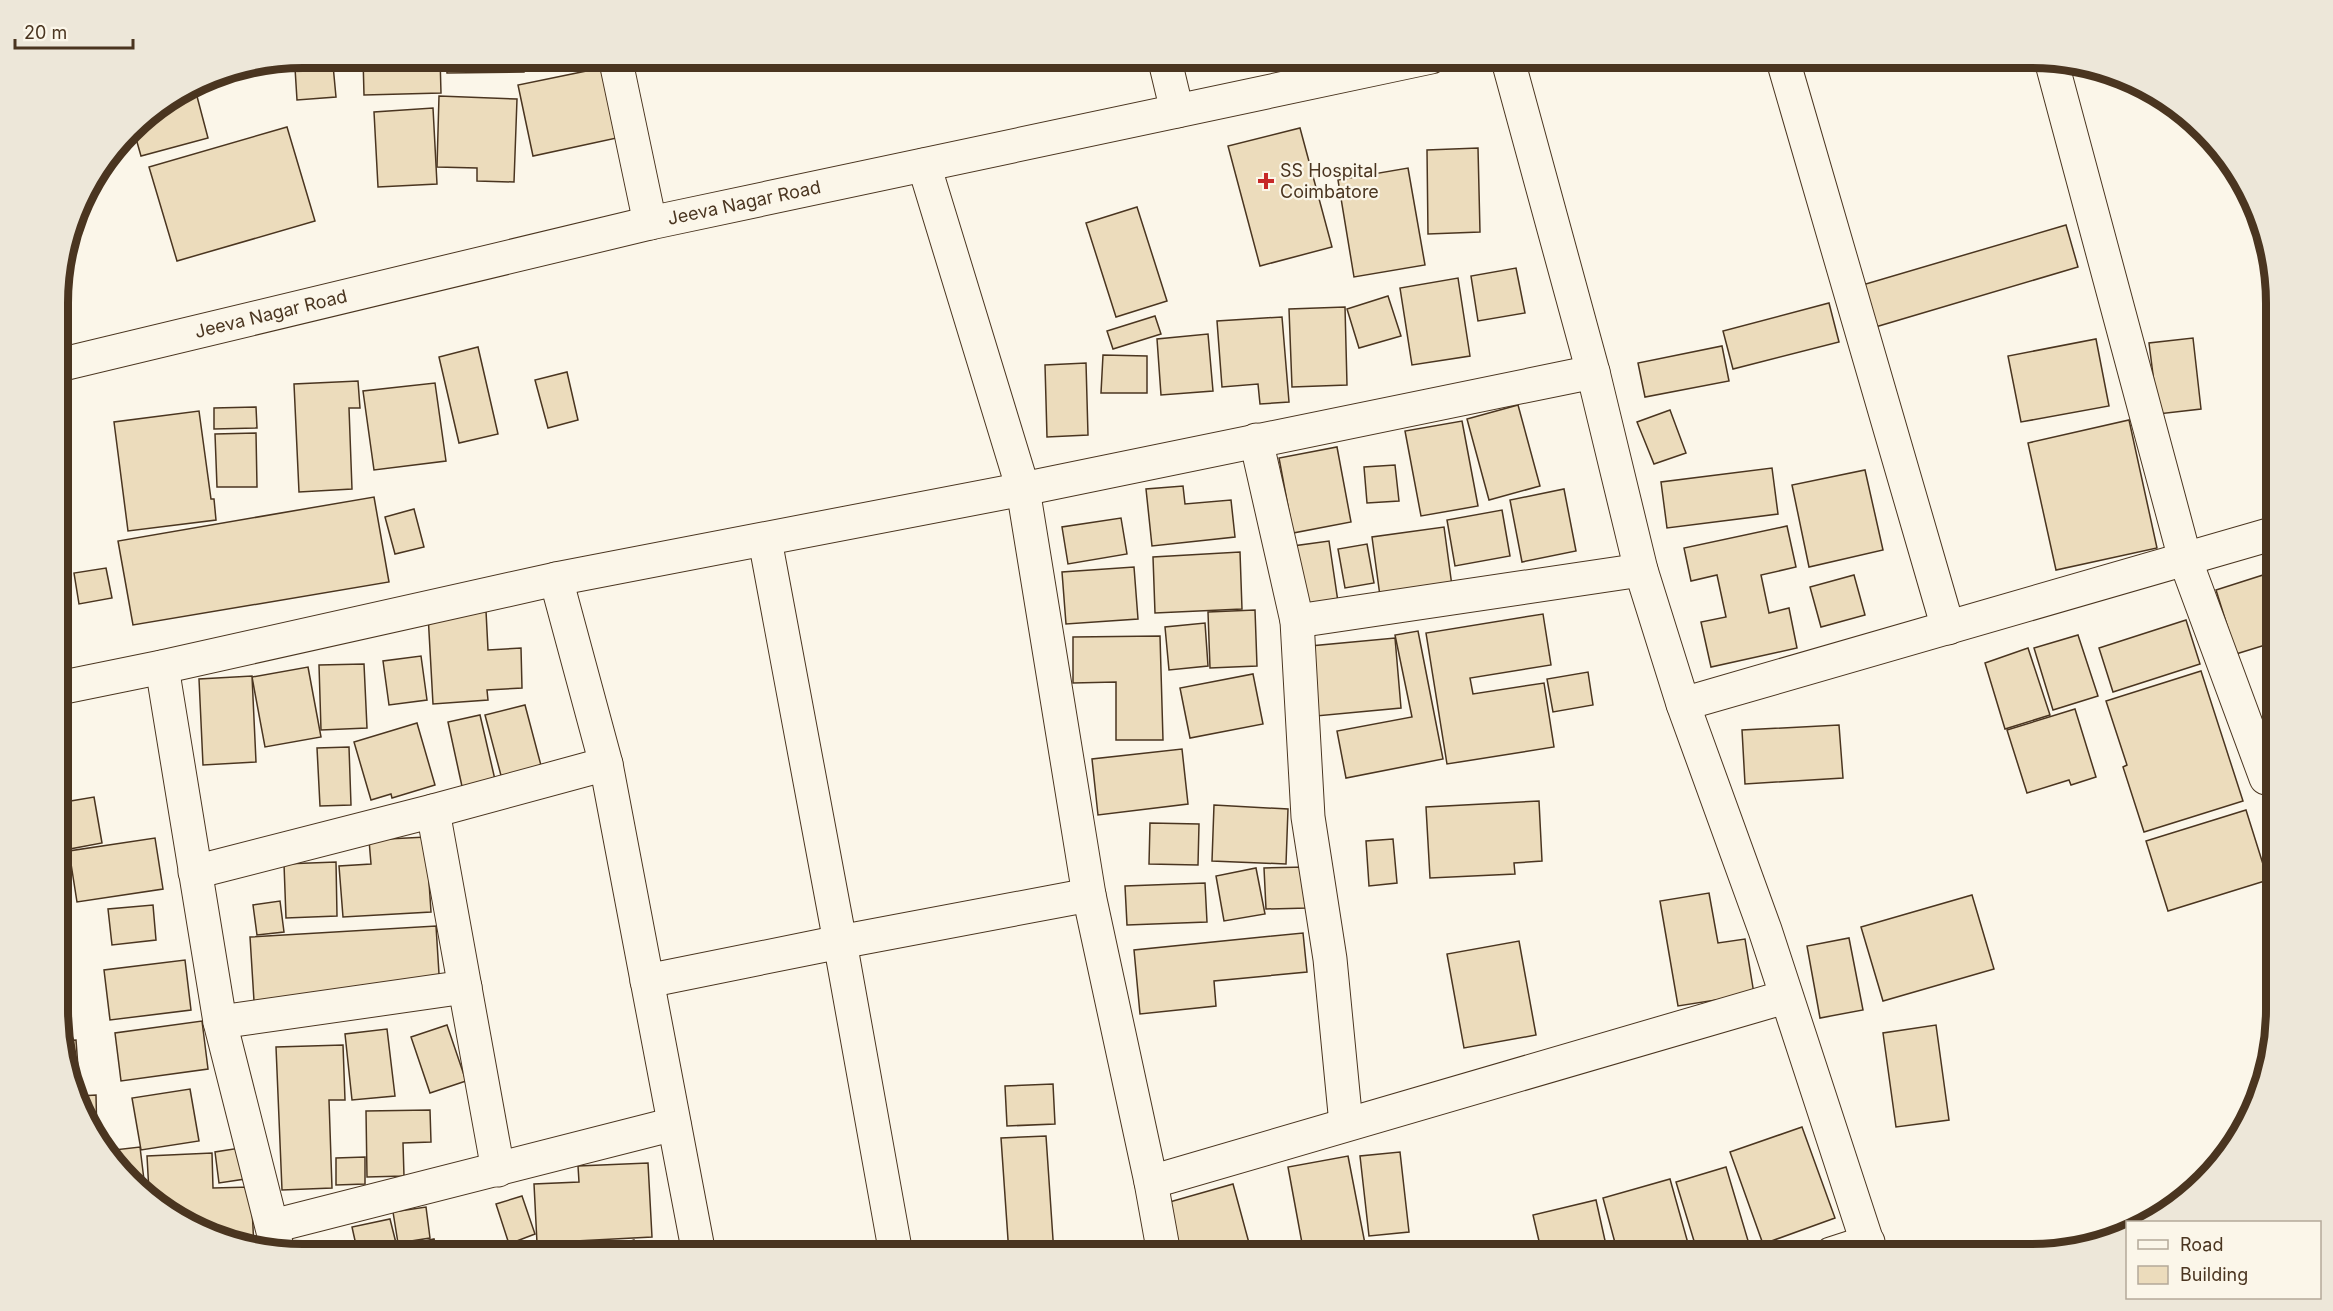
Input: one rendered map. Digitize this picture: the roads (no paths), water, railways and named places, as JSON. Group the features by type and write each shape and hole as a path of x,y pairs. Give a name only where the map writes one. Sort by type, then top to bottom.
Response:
{"street":[{"path":"617,68 650,223"},
{"path":"1167,68 1177,111"},
{"name":"Jeeva Nagar Road","path":"68,363 650,223 1379,68"},
{"path":"1510,68 1593,372 1641,570 1683,704 1765,930 1785,997 1869,1244"},
{"path":"1785,68 1948,628"},
{"path":"2053,69 2185,559 2266,778"},
{"path":"924,165 1023,489 1089,895 1162,1244"},
{"path":"68,686 556,579 1023,489 1593,372"},
{"path":"1256,440 1297,621 1308,817 1330,959 1346,1124"},
{"path":"1683,704 2266,536"},
{"path":"765,540 894,1244"},
{"path":"1297,621 1641,570"},
{"path":"556,579 606,764 697,1244"},
{"path":"162,667 220,1022 275,1239 498,1170 674,1124"},
{"path":"195,872 606,764"},
{"path":"433,811 498,1170"},
{"path":"647,981 1089,895"},
{"path":"220,1022 465,987"},
{"path":"1151,1182 1785,997"}],"place":[{"name":"SS Hospital Coimbatore","path":"1266,181"}]}
